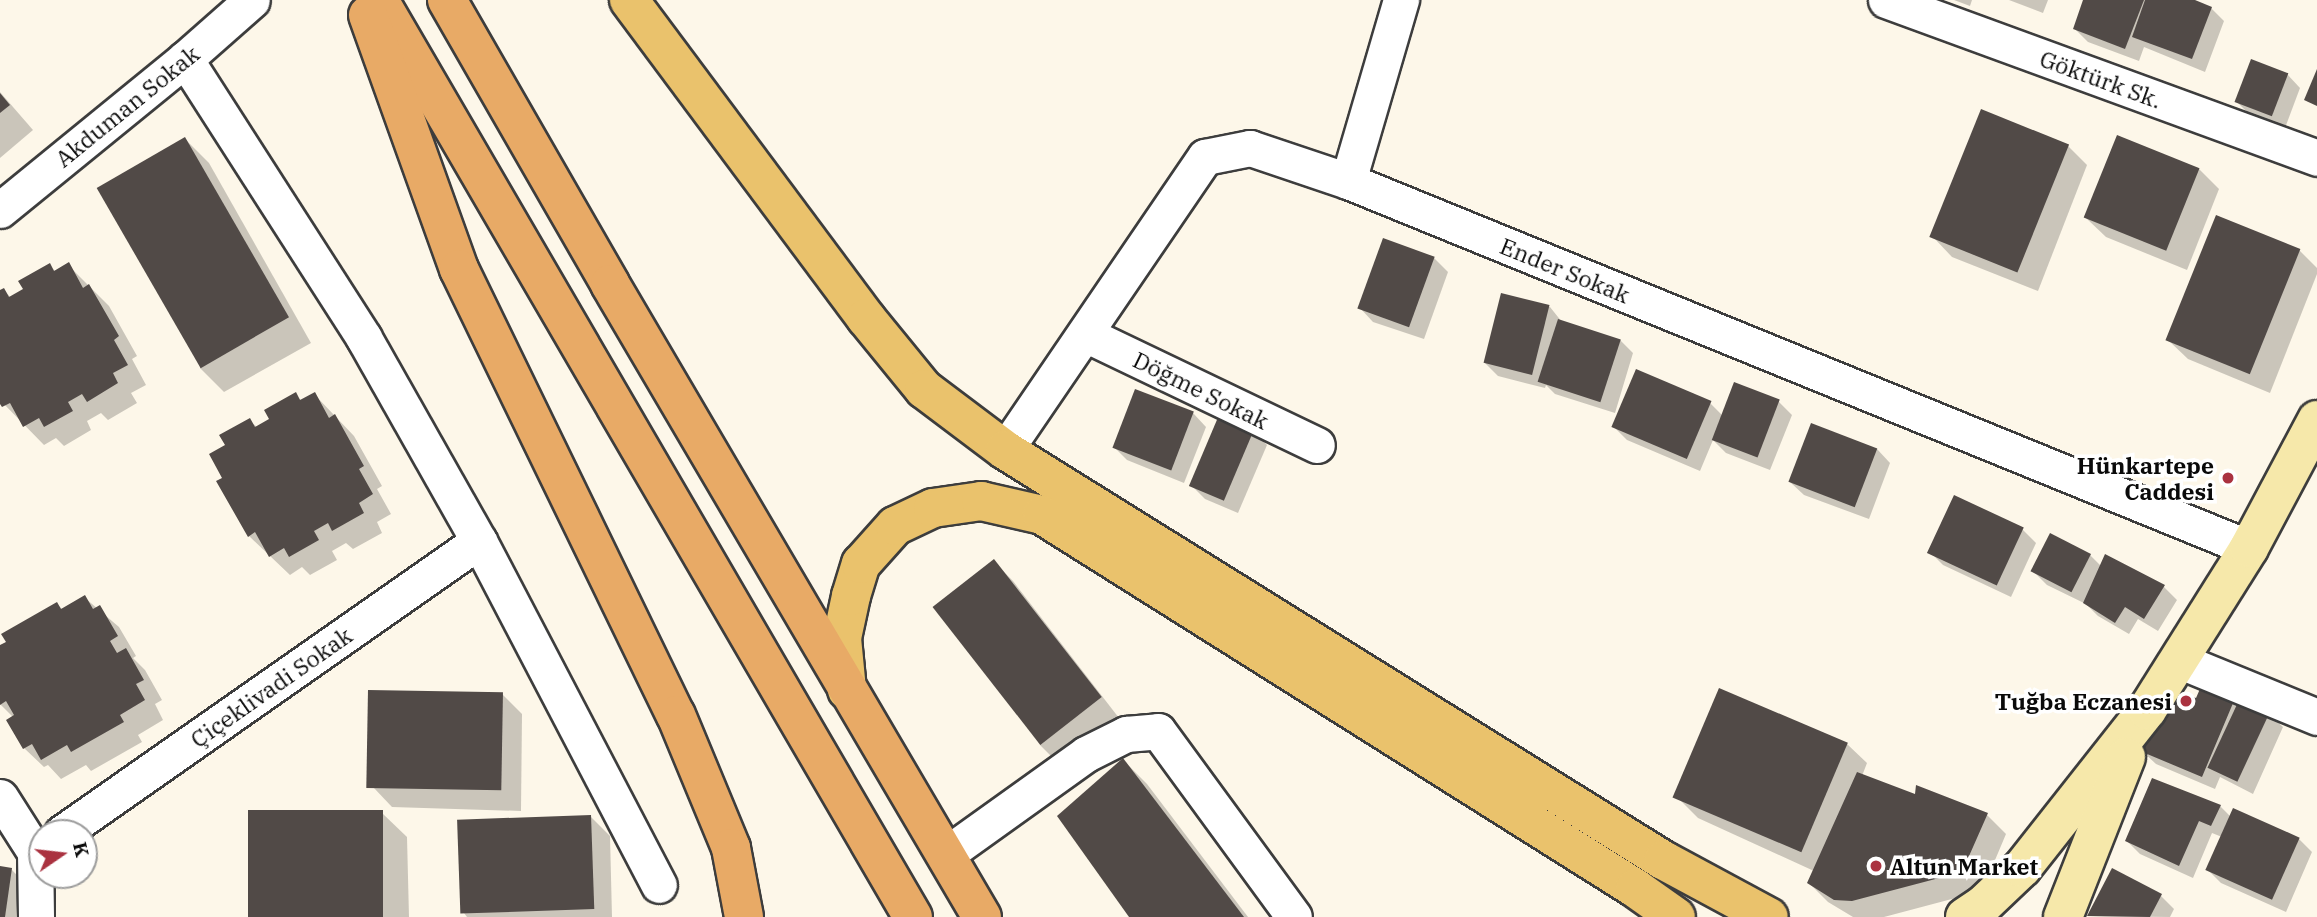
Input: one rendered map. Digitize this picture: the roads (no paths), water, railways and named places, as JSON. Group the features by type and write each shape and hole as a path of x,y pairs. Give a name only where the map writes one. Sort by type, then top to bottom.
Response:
{"highway":[{"path":"362,0 459,269 676,715 731,848 744,917"},
{"path":"379,0 913,917"},
{"path":"447,0 847,690 982,917"}],"main road":[{"path":"629,0 866,318 924,389 1005,450 1663,860 1769,917"},
{"path":"1965,917 1983,905 2022,868 2147,710 2249,548 2315,426"},
{"path":"847,690 842,638 851,596 861,564 895,526 933,508 981,501 1042,515 1624,880 1676,917"},
{"path":"2063,917 2110,793 2147,710"}],"street":[{"name":"Akduman Sokak","path":"0,210 185,59 252,0"},
{"path":"1348,181 1401,0"},
{"name":"Göktürk Sk.","path":"1886,0 2317,158"},
{"path":"185,59 364,338 480,541 659,885"},
{"name":"Ender Sokak","path":"1005,450 1205,157 1250,148 1348,181 2249,548"},
{"name":"Döğme Sokak","path":"1085,334 1317,446"},
{"name":"Çiçeklivadi Sokak","path":"82,819 480,541"},
{"path":"2178,660 2317,717"},
{"path":"945,855 1086,754 1126,734 1158,731 1294,917"},
{"path":"0,797 28,826"},
{"path":"0,846 28,845"},
{"path":"36,917 40,889"}],"place":[{"name":"Hünkartepe Caddesi","path":"2228,478"},
{"name":"Tuğba Eczanesi","path":"2186,701"},
{"name":"Altun Market","path":"1876,866"}]}
